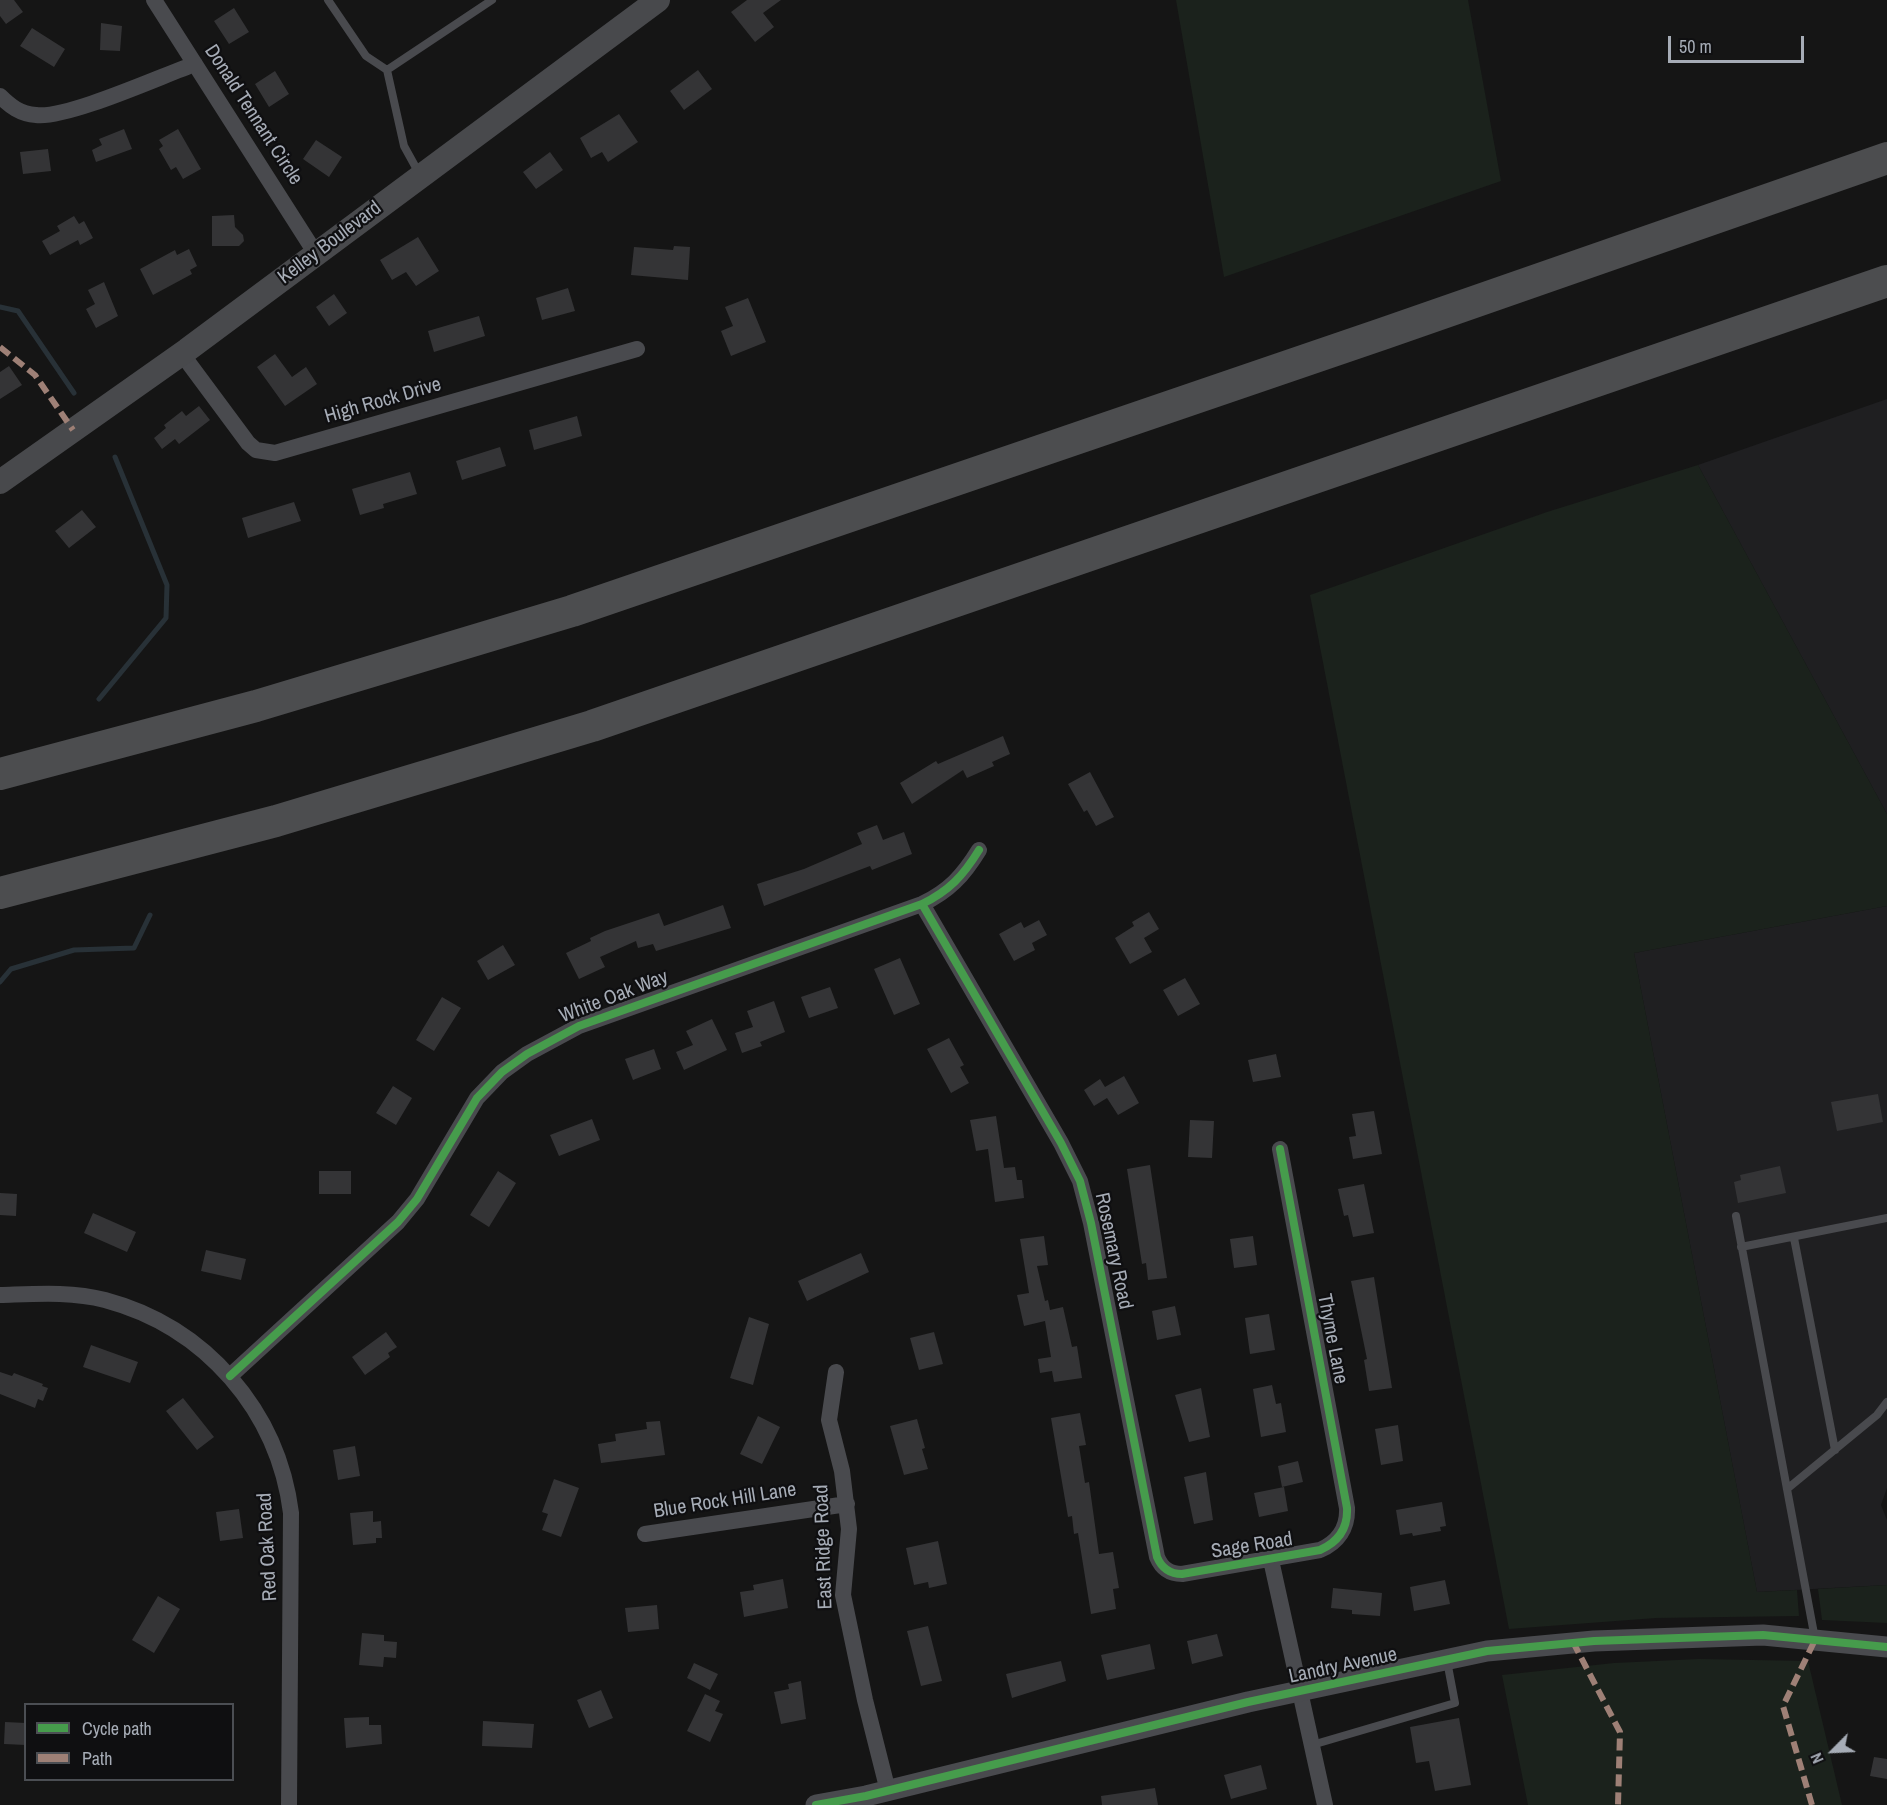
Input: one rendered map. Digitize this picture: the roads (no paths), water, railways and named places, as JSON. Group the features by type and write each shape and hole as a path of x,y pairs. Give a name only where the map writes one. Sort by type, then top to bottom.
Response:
{"highway":[{"path":"0,774 256,706 582,607 1887,158"},
{"path":"0,893 298,815 581,729 1887,281"}],"main road":[{"name":"Kelley Boulevard","path":"0,482 182,354 647,5"}],"street":[{"name":"Donald Tennant Circle","path":"154,0 316,254"},
{"path":"0,96 11,107 23,113 48,115 75,108 195,64"},
{"name":"High Rock Drive","path":"182,354 248,443 256,450 275,453 637,349"},
{"name":"White Oak Way","path":"230,1376 398,1222 417,1199 477,1098 502,1072 527,1054 579,1026 922,904 954,884 963,875 979,850"},
{"name":"Rosemary Road","path":"922,904 1061,1143 1080,1182 1092,1223 1155,1553 1165,1569"},
{"name":"Thyme Lane","path":"1280,1149 1347,1508 1346,1521 1341,1534"},
{"name":"Red Oak Road","path":"0,1295 74,1295 103,1299 129,1308 180,1333 230,1376 266,1429 288,1487 293,1541 289,1805"},
{"name":"East Ridge Road","path":"837,1372 829,1420 842,1471 849,1529 843,1595 865,1700 888,1791"},
{"name":"Blue Rock Hill Lane","path":"645,1534 846,1504"},
{"name":"Sage Road","path":"1165,1569 1182,1574 1271,1560 1320,1550 1332,1544 1341,1534"},
{"path":"1271,1560 1325,1805"},
{"name":"Landry Avenue","path":"816,1805 888,1791 1300,1692 1487,1651 1594,1641 1764,1635 1887,1647"}],"lane":[{"path":"328,0 366,56 387,70 404,146 420,176"},
{"path":"387,70 492,0"},
{"path":"1736,1216 1815,1640"},
{"path":"1741,1247 1887,1218"},
{"path":"1794,1238 1835,1450"},
{"path":"1787,1489 1876,1415 1887,1402"},
{"path":"1312,1745 1455,1703 1447,1660"}],"waterway":[{"path":"0,307 18,311 74,393"},
{"path":"99,699 166,618 167,585 115,457"},
{"path":"0,982 11,969 74,950 134,948 150,915"}]}
